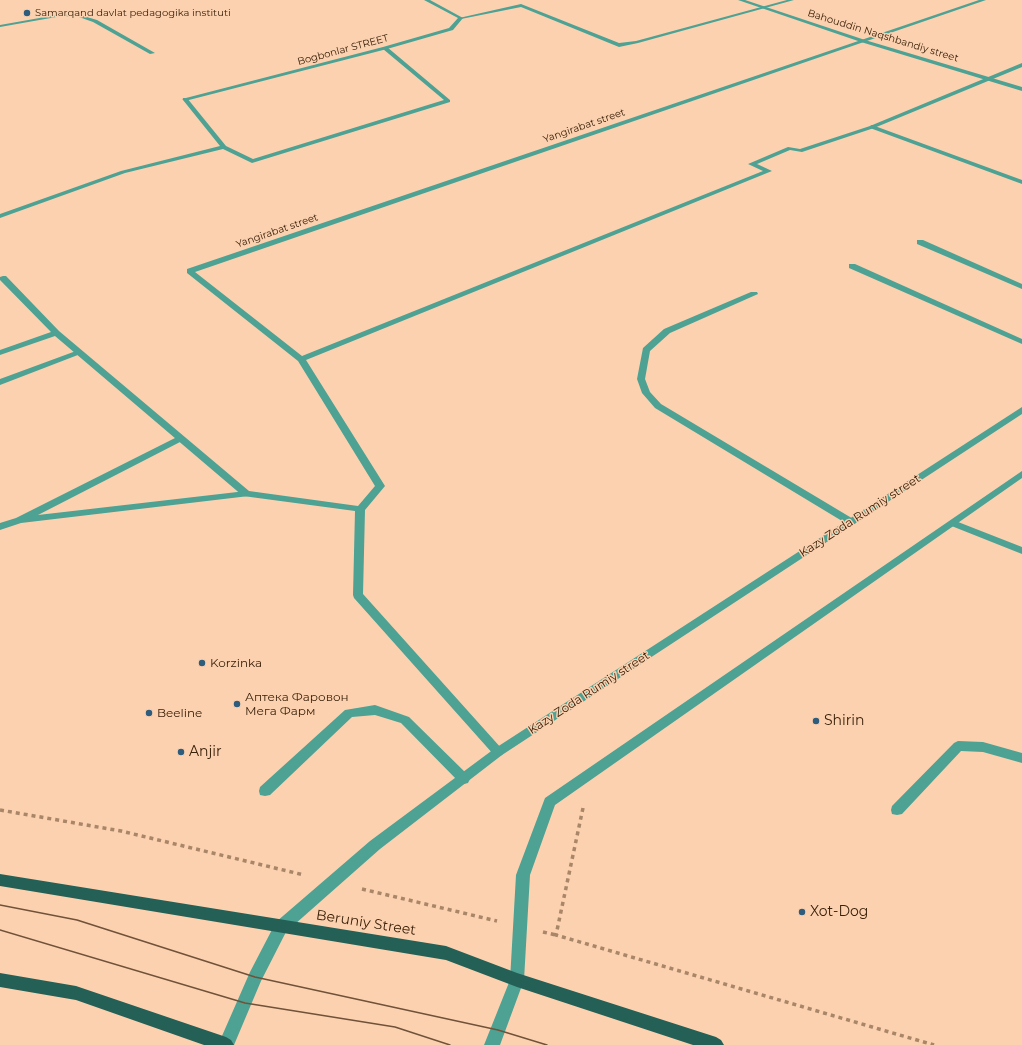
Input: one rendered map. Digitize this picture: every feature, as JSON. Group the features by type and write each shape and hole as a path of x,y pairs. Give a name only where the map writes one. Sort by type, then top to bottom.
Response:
{"main road":[{"name":"Beruniy Street","path":"0,880 446,953 516,980 716,1045"},
{"path":"0,980 76,992 226,1045"}],"street":[{"path":"426,0 461,18 521,6 619,45 792,0"},
{"name":"Bahouddin Naqshbandiy street","path":"740,0 863,41 991,78 1022,89"},
{"path":"498,752 358,595 360,509 380,486 301,359 190,271 984,0"},
{"path":"0,26 62,15 80,16 95,21 152,53"},
{"name":"Bogbonlar STREET","path":"224,147 186,99 385,48 451,29 461,18"},
{"path":"0,216 123,172 224,147 252,161 448,101 385,48"},
{"path":"301,359 769,171 751,164 790,148 800,151 872,127 1022,65"},
{"path":"872,127 1022,182"},
{"path":"920,242 1022,287"},
{"path":"852,266 1022,342"},
{"path":"1,277 56,333 179,439 246,494"},
{"path":"754,294 667,332 646,350 641,378 646,393 658,406 851,522"},
{"path":"0,353 56,333"},
{"path":"0,382 79,353"},
{"name":"Kazy Zoda Rumiy street","path":"226,1045 255,976 281,927 375,845 498,752 1022,410"},
{"path":"0,527 20,520 179,439"},
{"path":"492,1045 516,980 523,875 550,802 1022,474"},
{"path":"20,520 246,494 360,509"},
{"path":"953,523 1022,551"},
{"path":"265,791 349,713 375,710 405,720 464,779"},
{"path":"897,810 958,746 983,748 1022,758"}],"path":[{"path":"556,935 582,809 588,805"},
{"path":"0,810 121,831 556,935 934,1045"}],"tram line":[{"path":"0,905 77,920 255,977 498,1030 547,1045"},
{"path":"0,930 245,1003 395,1027 450,1045"}],"place":[{"name":"Samarqand davlat pedagogika instituti","path":"27,13"},
{"name":"Korzinka","path":"202,663"},
{"name":"Аптека Фаровон Мега Фарм","path":"237,704"},
{"name":"Beeline","path":"149,713"},
{"name":"Shirin","path":"816,721"},
{"name":"Anjir","path":"181,752"},
{"name":"Xot-Dog","path":"802,912"}]}
